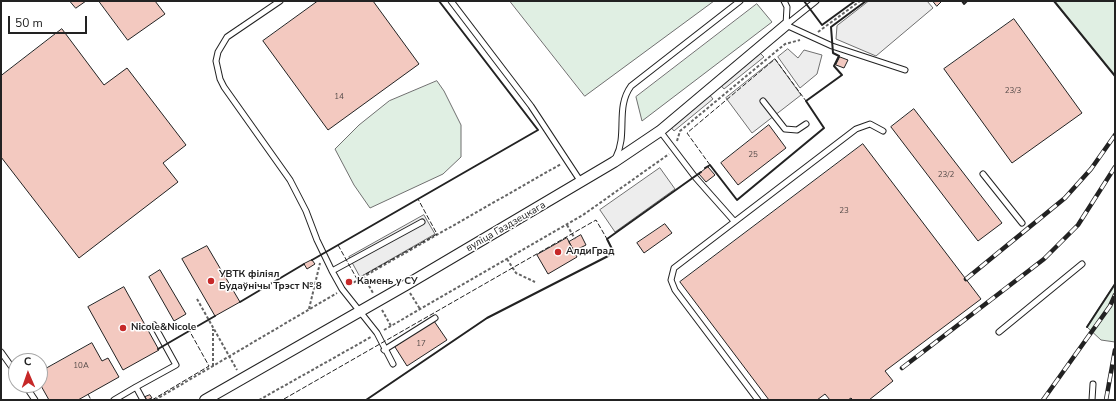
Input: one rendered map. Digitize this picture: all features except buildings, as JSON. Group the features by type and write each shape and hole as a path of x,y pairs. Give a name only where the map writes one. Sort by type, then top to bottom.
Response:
{"street":[{"name":"вуліца Газдзецкага","path":"205,400 360,312 614,162 660,131 786,25"}],"lane":[{"path":"280,1 228,37 218,52 218,70 224,87 293,185 306,211 323,254 342,289 377,334 384,350 393,364"},
{"path":"451,1 531,106 582,182"},
{"path":"614,162 622,140 622,105 625,94 631,86 740,1"},
{"path":"784,1 787,7 786,25"},
{"path":"786,25 816,1"},
{"path":"786,25 832,46 905,70"},
{"path":"763,101 785,129 796,130 806,124"},
{"path":"758,400 675,290 671,280 671,274 678,263 856,129 870,124 883,131"},
{"path":"660,131 695,177 734,221"},
{"path":"984,174 1022,223"},
{"path":"332,271 422,222"},
{"path":"999,332 1082,264"},
{"path":"384,350 435,318"},
{"path":"114,400 176,365 154,325"},
{"path":"1,352 8,362"},
{"path":"1092,400 1093,384"},
{"path":"136,387 143,400"}],"path":[{"path":"259,400 583,216 674,150 680,131 785,44 812,37 860,1"},
{"path":"155,400 230,357 342,289 567,161"},
{"path":"567,225 575,239"},
{"path":"309,309 323,254"},
{"path":"507,259 516,273 535,282"},
{"path":"406,285 420,309"},
{"path":"197,299 242,378"},
{"path":"213,328 213,366"}],"green space":[{"path":"510,1 714,1 585,96"},
{"path":"1054,1 1115,1 1115,76"},
{"path":"757,4 772,22 642,121 636,97"},
{"path":"437,81 444,91 461,125 461,157 443,174 370,208 354,185 335,149 359,125 389,101"},
{"path":"1115,284 1115,342 1101,340 1087,327"}],"shaded area":[{"path":"869,1 927,1 933,8 876,56 836,39 837,26"},
{"path":"788,49 798,58 804,50 822,55 817,74 800,88 778,57"},
{"path":"757,50 764,57 724,89 718,82"},
{"path":"775,59 801,95 752,133 726,98"},
{"path":"707,92 713,99 674,131 668,124"},
{"path":"660,168 675,189 615,232 600,210"},
{"path":"424,215 435,234 360,277 349,257"}],"railway":[{"path":"966,279 1065,198 1091,169 1115,135"},
{"path":"902,368 1044,259 1078,225 1115,167"},
{"path":"1043,400 1110,306 1115,295"},
{"path":"1106,400 1115,350"}],"fence":[{"path":"710,165 687,133 775,59 806,101"},
{"path":"338,245 357,279 437,234 418,199"},
{"path":"284,399 596,220 607,239"},
{"path":"152,400 209,366 189,330"},
{"path":"88,394 91,400"}],"wall":[{"path":"312,260 538,130 439,1"},
{"path":"804,1 822,25 855,1"},
{"path":"705,168 710,165 737,200 824,128 806,101 842,75 834,66 839,56 833,53 831,27 866,1"},
{"path":"962,1 964,4 967,1"},
{"path":"1054,1 1115,76"},
{"path":"366,400 487,318 614,253 607,239 701,172"},
{"path":"240,302 304,264"},
{"path":"1087,327 1115,284"},
{"path":"158,349 215,316"}],"place":[{"name":"АлдиГрад","path":"558,252"},
{"name":"УВТК філіял Будаўнічы Трэст № 8","path":"211,281"},
{"name":"Камень у СУ","path":"349,282"},
{"name":"Nicole&Nicole","path":"123,328"}]}
